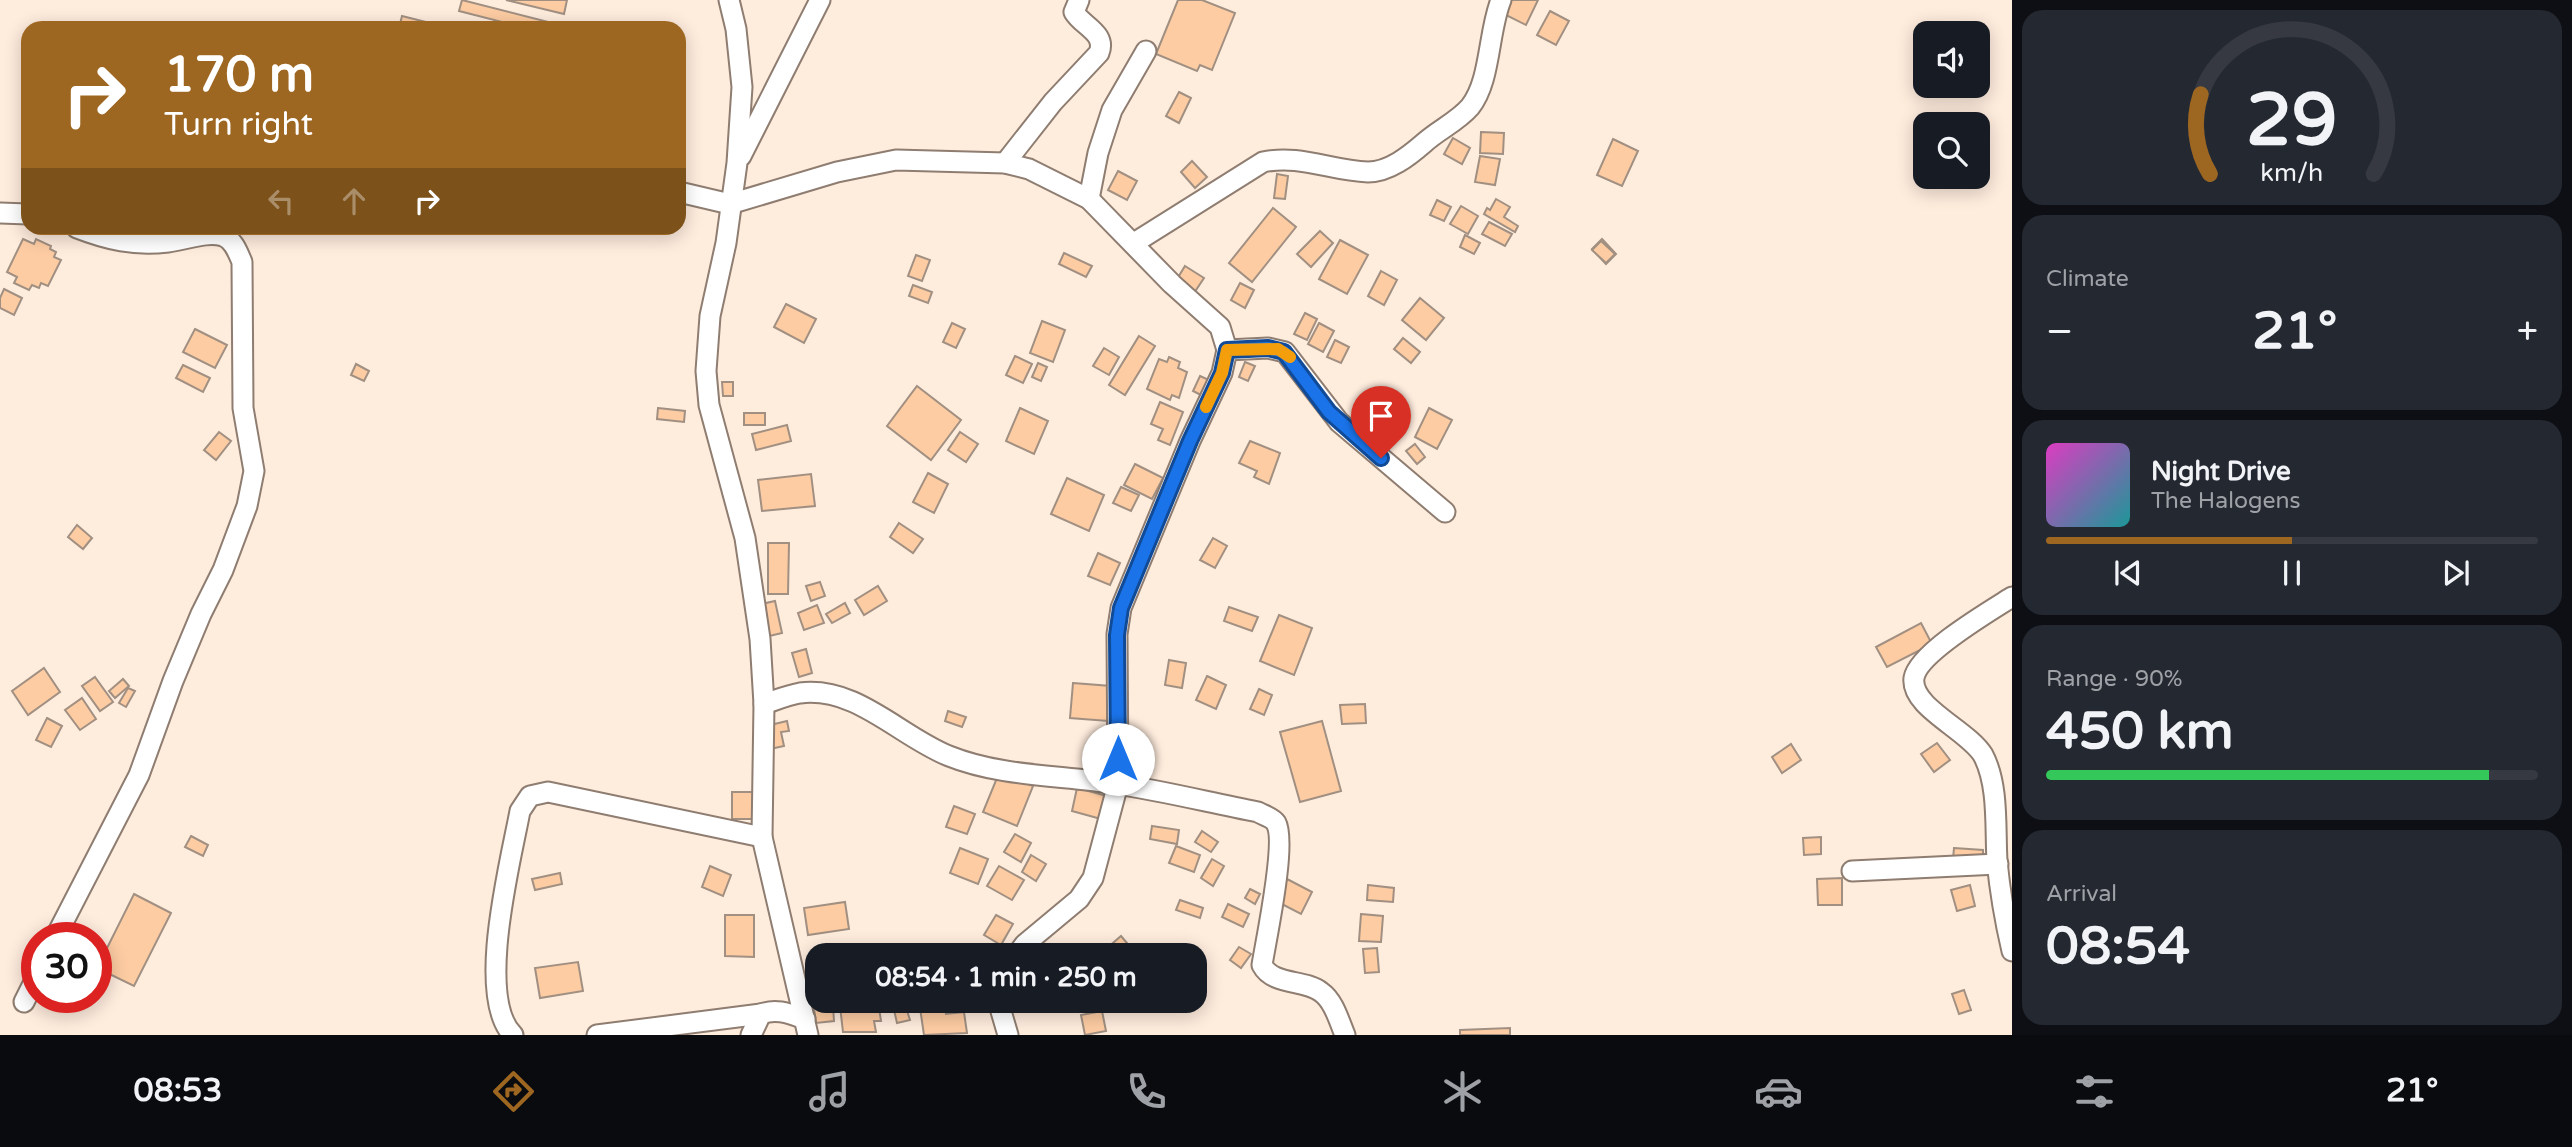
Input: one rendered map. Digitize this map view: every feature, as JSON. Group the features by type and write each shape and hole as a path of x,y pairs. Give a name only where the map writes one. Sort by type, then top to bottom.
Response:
{"street":[{"path":"729,0 736,29 742,88 737,163 726,243 710,316 706,371 709,405 745,538 754,589 764,704 762,837 807,1027"},
{"path":"737,163 820,0"},
{"path":"1005,163 1102,47 1100,39 1074,12 1079,0"},
{"path":"1134,243 1263,162 1281,158 1355,172 1375,172 1391,166 1413,152 1471,106 1479,91 1501,0"},
{"path":"1089,199 1098,153 1112,110 1146,51"},
{"path":"686,194 730,204 837,172 896,160 1005,163 1029,169 1089,199 1172,284 1220,327 1227,350 1222,373 1190,441 1121,608 1117,635 1118,784 1093,877 1079,899 1026,943"},
{"path":"0,213 21,214"},
{"path":"63,922 139,775 177,670 236,538 247,506 254,471 243,408 242,262 234,245 224,236 155,235 111,241 95,235"},
{"path":"1227,350 1268,348 1284,352 1339,422 1444,512"},
{"path":"2012,597 1934,650 1915,673 1914,679 1914,691 1926,705 1970,738 1983,755 1992,778 2003,914 2012,951"},
{"path":"764,704 798,694 818,693 840,697 948,756 976,765 1118,784 1258,812 1276,823 1279,835 1277,873 1262,965 1270,974 1286,981 1319,989 1328,997 1345,1035"},
{"path":"513,1035 509,1031 499,1002 495,953 520,811 530,796 548,792 762,837"},
{"path":"1852,871 1998,864"},
{"path":"597,1035 780,1012 807,1027"},
{"path":"1002,1013 1009,1035"},
{"path":"751,1035 761,1014"}],"building":[{"path":"462,0 544,21 498,21 459,11"},
{"path":"506,0 567,0 564,14"},
{"path":"1178,0 1202,0 1235,13 1212,70 1200,65 1197,71 1156,54"},
{"path":"1506,0 1538,0 1526,25 1500,12"},
{"path":"1550,11 1569,21 1556,45 1537,35"},
{"path":"402,16 422,21 401,21"},
{"path":"1179,92 1191,98 1179,123 1166,116"},
{"path":"1481,132 1504,133 1503,154 1480,153"},
{"path":"1453,138 1470,148 1462,164 1444,154"},
{"path":"1613,139 1638,151 1622,186 1597,175"},
{"path":"1480,156 1500,159 1495,185 1475,182"},
{"path":"1192,161 1207,177 1195,188 1181,172"},
{"path":"1118,171 1137,181 1127,200 1108,190"},
{"path":"1277,174 1288,176 1285,199 1274,198"},
{"path":"1496,199 1510,207 1504,217 1518,226 1515,232 1484,214 1487,208 1490,210"},
{"path":"1437,200 1451,207 1444,221 1430,215"},
{"path":"1461,206 1478,216 1468,234 1450,224"},
{"path":"1273,208 1296,227 1252,282 1229,263"},
{"path":"1489,222 1512,234 1505,246 1482,234"},
{"path":"1320,231 1333,243 1311,267 1297,254"},
{"path":"1465,235 1480,243 1474,254 1460,247"},
{"path":"23,239 34,244 36,239 51,246 50,249 56,252 54,257 61,260 48,286 41,283 39,288 32,285 29,290 14,283 17,277 7,272"},
{"path":"1602,239 1616,254 1606,264 1592,249"},
{"path":"1340,240 1368,255 1347,294 1319,279"},
{"path":"1601,241 1615,254 1606,263 1592,250"},
{"path":"1064,253 1092,266 1086,277 1059,264"},
{"path":"916,255 930,260 922,281 908,276"},
{"path":"1185,266 1204,278 1192,296 1174,284"},
{"path":"1381,271 1397,280 1384,305 1368,296"},
{"path":"1240,283 1254,290 1245,308 1231,300"},
{"path":"913,285 932,292 928,303 909,296"},
{"path":"4,289 22,298 14,315 0,308"},
{"path":"1420,298 1444,318 1426,340 1402,320"},
{"path":"786,304 816,319 804,343 774,327"},
{"path":"1305,313 1317,319 1307,340 1294,334"},
{"path":"1042,321 1065,330 1053,362 1030,353"},
{"path":"952,323 965,329 956,348 943,342"},
{"path":"1319,323 1334,331 1323,352 1308,344"},
{"path":"195,329 227,345 215,368 183,352"},
{"path":"1139,336 1155,346 1125,395 1109,385"},
{"path":"1403,338 1420,352 1411,363 1394,349"},
{"path":"1335,340 1349,347 1341,363 1327,357"},
{"path":"1104,348 1119,357 1109,375 1093,366"},
{"path":"1015,356 1032,364 1023,383 1006,375"},
{"path":"1169,357 1180,362 1178,368 1187,372 1179,398 1172,395 1170,400 1147,389 1159,359 1167,362"},
{"path":"1245,362 1255,366 1248,381 1239,377"},
{"path":"1038,363 1047,367 1041,381 1032,377"},
{"path":"356,364 369,371 364,381 351,375"},
{"path":"183,365 210,378 203,392 176,378"},
{"path":"1200,376 1209,380 1203,396 1193,391"},
{"path":"722,382 733,382 733,396 723,396"},
{"path":"917,386 961,420 931,460 887,426"},
{"path":"1160,402 1183,412 1170,445 1158,440 1163,429 1151,424"},
{"path":"658,408 685,411 684,422 657,419"},
{"path":"1020,408 1048,421 1034,454 1006,441"},
{"path":"1429,408 1452,420 1437,449 1415,437"},
{"path":"744,413 765,413 765,425 744,425"},
{"path":"787,425 791,441 756,450 752,434"},
{"path":"219,432 231,441 216,460 204,450"},
{"path":"960,432 978,444 966,462 948,450"},
{"path":"1250,441 1280,453 1269,484 1254,477 1257,471 1239,463"},
{"path":"1415,444 1425,457 1417,464 1406,451"},
{"path":"1135,464 1163,478 1152,499 1124,485"},
{"path":"928,473 948,484 934,513 913,502"},
{"path":"811,474 815,506 762,511 758,480"},
{"path":"1067,478 1104,495 1089,531 1051,514"},
{"path":"1121,487 1139,495 1131,511 1113,503"},
{"path":"899,523 923,539 913,553 890,537"},
{"path":"77,525 92,538 83,549 68,537"},
{"path":"1213,538 1227,546 1215,568 1200,560"},
{"path":"768,543 789,543 788,594 768,594"},
{"path":"1098,553 1120,563 1110,585 1088,576"},
{"path":"820,582 825,596 811,601 806,586"},
{"path":"878,586 887,601 864,615 855,600"},
{"path":"775,601 782,633 765,637 757,605"},
{"path":"845,603 850,613 832,623 826,614"},
{"path":"817,605 824,623 804,630 798,613"},
{"path":"1229,607 1258,617 1252,631 1224,621"},
{"path":"1279,615 1312,628 1294,675 1260,661"},
{"path":"1921,623 1932,644 1887,667 1876,647"},
{"path":"806,649 812,673 799,677 792,653"},
{"path":"1169,660 1186,663 1182,688 1165,685"},
{"path":"44,668 60,692 28,715 12,691"},
{"path":"1207,676 1226,685 1216,709 1196,700"},
{"path":"95,677 113,702 100,711 82,686"},
{"path":"123,679 129,686 115,698 109,691"},
{"path":"1073,683 1111,686 1108,721 1070,718"},
{"path":"128,688 135,691 126,707 119,703"},
{"path":"1259,689 1272,695 1264,715 1250,709"},
{"path":"82,698 96,719 80,730 65,710"},
{"path":"1365,704 1366,723 1342,724 1340,705"},
{"path":"948,711 966,717 962,727 945,721"},
{"path":"47,718 62,726 51,747 36,740"},
{"path":"787,721 789,731 781,732 784,746 770,749 766,726"},
{"path":"1322,721 1341,791 1300,802 1280,732"},
{"path":"1937,743 1950,760 1934,772 1921,754"},
{"path":"1791,744 1801,760 1782,773 1772,757"},
{"path":"999,773 1033,786 1017,826 983,812"},
{"path":"1077,788 1107,796 1101,819 1072,811"},
{"path":"732,792 755,792 754,819 732,819"},
{"path":"954,806 975,814 967,834 946,827"},
{"path":"1152,826 1179,830 1177,844 1150,839"},
{"path":"1202,831 1218,842 1211,852 1195,842"},
{"path":"1015,834 1031,843 1021,862 1004,852"},
{"path":"191,836 208,845 203,856 185,847"},
{"path":"1821,837 1821,854 1804,855 1803,838"},
{"path":"1176,846 1200,855 1194,872 1169,863"},
{"path":"960,848 988,859 978,884 950,873"},
{"path":"1954,848 1983,850 1983,862 1953,859"},
{"path":"1031,855 1046,864 1036,881 1022,872"},
{"path":"1212,859 1224,866 1213,886 1201,878"},
{"path":"710,866 731,875 723,896 702,887"},
{"path":"999,866 1024,880 1012,900 987,886"},
{"path":"560,873 562,884 535,890 532,879"},
{"path":"1842,878 1842,905 1818,905 1817,879"},
{"path":"1287,879 1312,892 1301,914 1276,901"},
{"path":"1368,885 1394,888 1393,902 1367,900"},
{"path":"1970,885 1975,906 1957,911 1951,890"},
{"path":"1250,889 1260,894 1255,904 1245,898"},
{"path":"134,894 171,913 134,986 112,975 112,938"},
{"path":"1180,900 1203,908 1200,918 1176,910"},
{"path":"845,902 849,929 808,935 804,908"},
{"path":"1228,904 1249,914 1243,927 1222,917"},
{"path":"1361,914 1383,916 1381,942 1359,941"},
{"path":"725,915 754,915 754,957 725,956"},
{"path":"996,915 1013,924 1002,943 984,935"},
{"path":"1121,936 1127,943 1113,943"},
{"path":"1239,947 1251,954 1241,968 1230,960"},
{"path":"1377,948 1379,972 1365,973 1363,949"},
{"path":"578,962 583,991 540,998 535,968"},
{"path":"1964,990 1971,1010 1959,1014 1952,994"},
{"path":"815,1013 833,1013 834,1021 816,1023"},
{"path":"841,1013 880,1013 881,1021 874,1021 876,1032 843,1032"},
{"path":"895,1013 908,1013 910,1020 897,1023"},
{"path":"921,1013 964,1013 967,1033 924,1035"},
{"path":"1102,1013 1106,1031 1085,1035 1081,1015"},
{"path":"1510,1028 1510,1035 1460,1035 1460,1030"}],"slow traffic":[{"path":"1206,407 1222,373 1227,350 1278,349 1290,357"}],"route":[{"path":"1118,759 1117,635 1121,608 1190,441 1222,373 1227,350 1268,348 1284,352 1292,359 1329,412 1381,458"}]}
